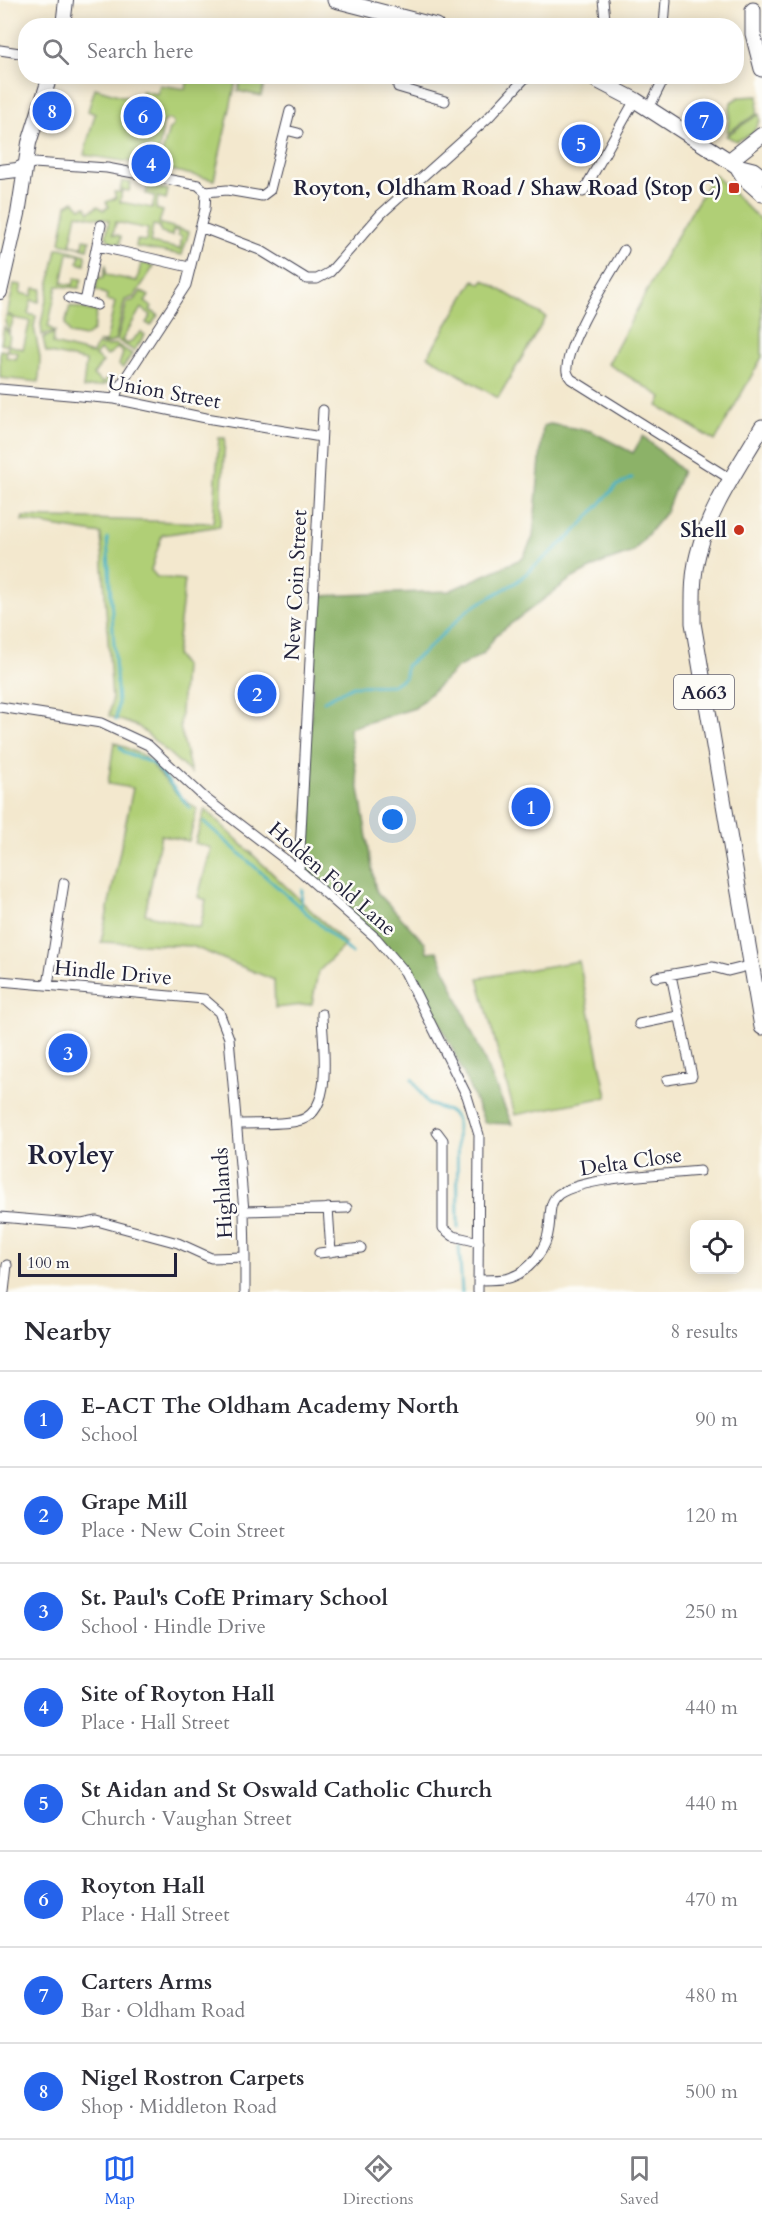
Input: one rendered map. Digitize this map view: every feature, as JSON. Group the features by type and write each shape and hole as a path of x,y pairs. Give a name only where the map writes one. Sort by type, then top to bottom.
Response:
{"main road":[{"path":"65,18 66,0"},
{"path":"335,0 398,18"},
{"path":"757,10 753,34 762,69"},
{"path":"0,292 18,214 29,143 47,84"},
{"path":"604,84 649,108 733,164 753,170 762,177"},
{"path":"733,164 762,135"},
{"path":"733,164 762,194"},
{"path":"0,172 17,170 25,166"},
{"name":"A663","path":"762,427 709,521 697,556 693,586 693,623 762,1028"}],"street":[{"path":"603,0 605,18"},
{"path":"665,18 666,0"},
{"path":"0,51 18,53"},
{"path":"399,84 398,87 445,101"},
{"path":"200,227 260,250 307,279 317,279 330,272 381,214 488,118 520,84"},
{"path":"649,108 661,84"},
{"path":"583,192 635,100"},
{"path":"25,166 34,163 107,168 198,185 206,192 227,190 257,196 266,193 274,183 290,111"},
{"path":"286,130 298,132"},
{"path":"115,399 118,389 182,293 206,209 206,192"},
{"path":"85,302 101,225"},
{"path":"97,246 189,267"},
{"path":"624,250 577,338 567,366 567,374 571,379 732,480"},
{"path":"69,298 98,305"},
{"name":"Union Street","path":"0,388 115,399 206,418 321,437"},
{"name":"New Coin Street","path":"299,870 323,410"},
{"name":"Holden Fold Lane","path":"0,707 101,723 148,746 205,798 299,870 376,938 405,972 467,1096 479,1136 480,1280 478,1292"},
{"path":"48,985 64,883"},
{"path":"656,977 713,967 728,971 752,965"},
{"path":"667,1080 692,1076 671,975"},
{"name":"Hindle Drive","path":"0,981 204,999 219,1012"},
{"name":"Highlands","path":"0,1217 82,1224 97,1221 178,1243 212,1258 245,1257 244,1211 229,1038 219,1012"},
{"path":"237,1124 299,1121 317,1109 324,1092 322,1014"},
{"path":"639,1024 678,1016"},
{"path":"437,1132 443,1140 443,1228 453,1236 479,1242"},
{"name":"Delta Close","path":"480,1280 510,1278 527,1268 542,1250 549,1230 550,1208 557,1195 578,1185 700,1170"},
{"path":"328,1208 332,1252"},
{"path":"244,1211 347,1208"},
{"path":"319,1253 361,1248"},
{"path":"245,1257 245,1292"},
{"path":"4,1292 7,1265"}],"green space":[{"path":"187,84 235,84 214,180 158,167 169,129 173,126 173,122 168,119 163,123 159,151 149,165 84,155 95,114 88,111 95,88 132,99 140,99 142,91 157,94 160,85 186,89"},
{"path":"240,84 264,84 261,96 238,91"},
{"path":"758,96 757,114 727,133 731,102 739,97"},
{"path":"759,114 760,120 752,134 736,141 726,136"},
{"path":"714,174 762,222 762,357 715,441 658,406 662,397 608,364 667,253"},
{"path":"122,181 131,183 129,191 122,190 120,202 152,208 155,196 146,194 148,186 168,190 166,199 158,197 156,209 163,211 159,223 189,232 182,255 136,247 137,240 146,241 148,229 116,222 113,234 121,236 120,244 109,241 106,236 109,220 77,214 70,245 60,243 67,205 74,201 81,208 86,206 89,212 98,206 103,210 109,207 106,202 116,198 114,192 120,192","holes":["153,225 159,226 161,233 172,236 173,230 178,231 178,235 182,236 180,249 150,243"]},
{"path":"84,239 90,240 88,249 74,246 83,246"},
{"path":"57,249 86,255 85,265 78,263 80,255 68,253 62,283 73,285 75,278 82,279 79,288 57,286 48,327 55,331 42,335 41,323"},
{"path":"141,263 154,266 134,297 125,300 115,341 106,344 97,342 106,342 115,302 106,300 107,295 96,290 99,267 99,278 103,278 106,264 106,275 137,281"},
{"path":"474,280 481,284 484,280 546,317 498,398 428,356"},
{"path":"14,284 22,285 20,293 32,296 34,288 42,289 39,302 31,300 28,314 36,316 34,327 40,357 39,382 0,378 0,350 7,351 6,357 16,359 18,353 7,350 8,345 23,349 30,321 14,318 9,333 5,322 6,316 14,317 7,314"},
{"path":"141,291 149,296 145,302 152,307 150,310 158,315 151,326 146,323 151,315 141,308 122,340 128,344 141,332 145,335 134,351 117,340 127,302 135,300"},
{"path":"70,306 97,312 93,331 84,337 70,334 65,324"},
{"path":"4,327 10,336 8,345 1,344"},
{"path":"54,333 53,344 93,354 97,345 116,344 132,354 123,368 119,365 123,353 117,348 107,356 100,350 95,356 103,362 93,375 103,383 108,377 113,381 102,386 83,388 86,361 46,352 43,338"},
{"path":"550,424 591,431 633,453 643,436 682,471 666,512 633,552 602,563 571,579 496,635 483,654 457,668 415,708 349,728 377,892 425,943 427,952 437,951 512,1124 485,1123 453,1050 419,982 302,868 318,596 449,591 523,558 533,537 543,426"},
{"path":"219,438 225,438 220,526 162,535 151,570 157,577 185,580 176,655 184,666 180,727 191,773 139,727 109,716 112,700 101,534 22,521 23,517 213,523"},
{"path":"114,742 144,756 178,795 197,809 189,841 161,835 145,914 200,928 206,900 198,897 211,848 195,843 205,809 346,944 318,972 312,1004 275,1008 274,980 192,946 101,942 133,788 108,784"},
{"path":"579,961 607,1097 515,1115 478,978"}],"waterway":[{"path":"324,701 353,686 393,685 405,677 406,666 469,609 515,583 573,534 616,486 632,478"},
{"path":"107,538 118,704 116,720"},
{"path":"120,747 124,752 154,764 190,808"},
{"path":"204,822 352,953"},
{"path":"301,906 302,890"},
{"path":"412,1079 428,1104 451,1112 457,1120 458,1228"},
{"path":"459,1246 462,1292"}],"place":[{"name":"Nigel Rostron Carpets","path":"52,111"},
{"name":"Royton Hall","path":"143,116"},
{"name":"Carters Arms","path":"704,121"},
{"name":"St Aidan and St Oswald Catholic Church","path":"581,144"},
{"name":"Site of Royton Hall","path":"151,164"},
{"name":"Royton, Oldham Road / Shaw Road (Stop C)","path":"734,188"},
{"name":"Shell","path":"739,530"},
{"name":"Grape Mill","path":"257,694"},
{"name":"E-ACT The Oldham Academy North","path":"531,807"},
{"name":"St. Paul's CofE Primary School","path":"68,1053"}],"district":[{"name":"Royley","path":"71,1155"}]}
